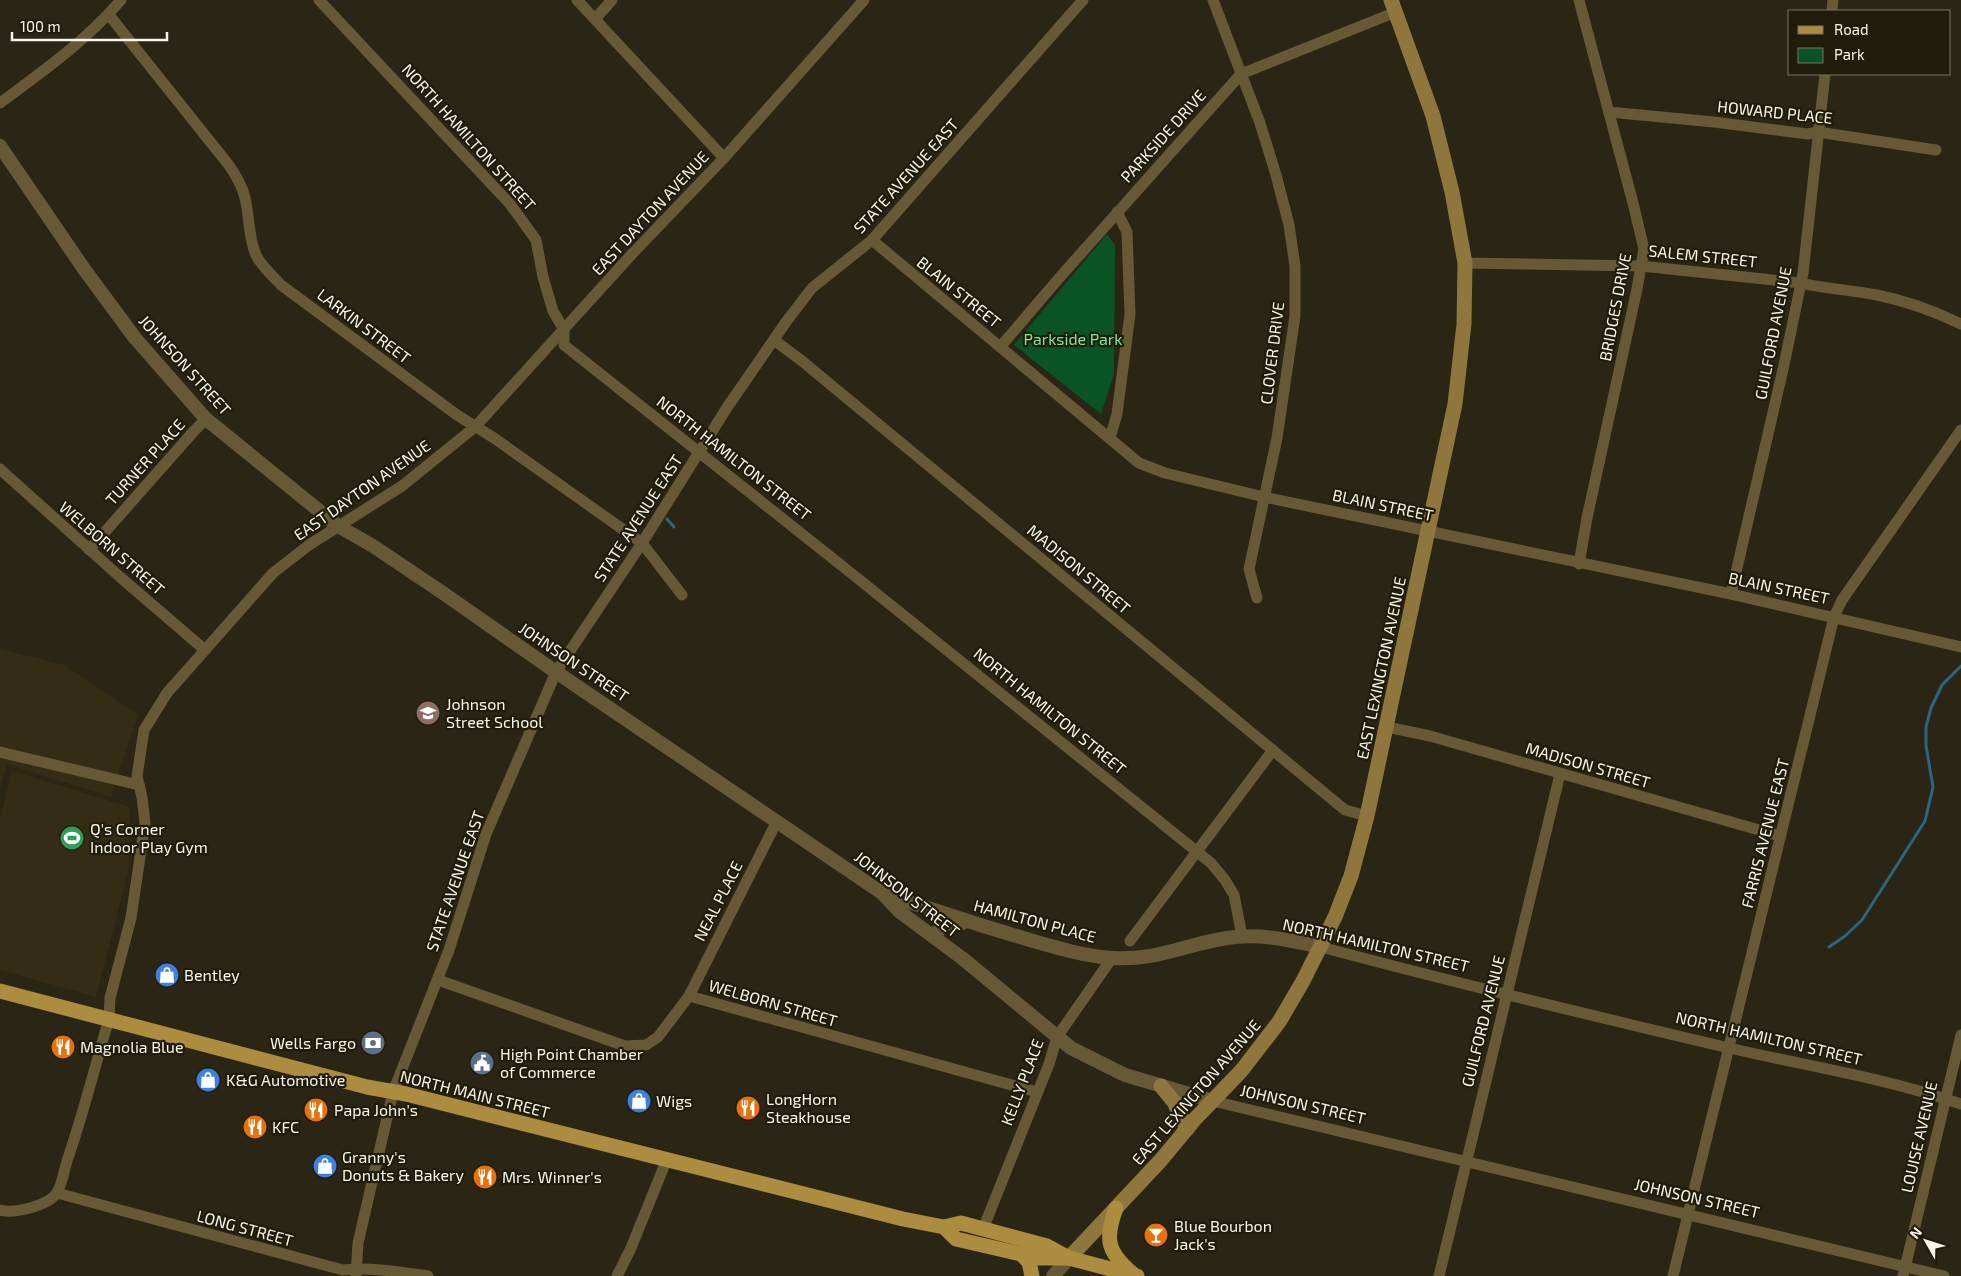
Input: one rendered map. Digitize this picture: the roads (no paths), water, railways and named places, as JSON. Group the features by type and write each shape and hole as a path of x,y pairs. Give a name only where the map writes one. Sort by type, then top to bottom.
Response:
{"main road":[{"name":"EAST LEXINGTON AVENUE","path":"1069,1258 1242,1070 1279,1022 1321,947 1335,917 1351,876 1367,816 1455,404 1464,324 1466,263 1452,192 1433,116 1394,6"},
{"name":"NORTH MAIN STREET","path":"0,991 393,1092 903,1219 944,1227 961,1224 983,1229 1047,1246 1069,1258 1136,1276"},
{"path":"1160,1086 1174,1102 1187,1128"},
{"path":"1116,1208 1109,1226 1108,1241 1120,1263 1136,1276"},
{"name":"NORTH MAIN STREET","path":"944,1227 956,1239 1038,1258 1069,1258"},
{"path":"1021,1254 1029,1262 1032,1276"}],"street":[{"path":"0,102 59,59 109,15 122,0"},
{"name":"NORTH HAMILTON STREET","path":"320,0 510,204 536,240 553,311 564,330 564,345 1211,862 1234,895 1242,936 1286,939 1321,947 1730,1048 1884,1081 1961,1104"},
{"path":"577,0 724,158"},
{"path":"595,19 612,0"},
{"name":"EAST DAYTON AVENUE","path":"57,1193 109,1019 110,998 131,918 145,823 137,776 144,730 168,693 273,573 309,545 402,486 475,427 632,254 724,158 864,0"},
{"name":"STATE AVENUE EAST","path":"356,1272 358,1243 393,1092 449,950 486,834 556,672 700,453 728,406 812,288 872,240 1083,0"},
{"name":"CLOVER DRIVE","path":"1213,0 1260,123 1289,225 1295,266 1295,316 1277,438 1249,569 1257,598"},
{"name":"BRIDGES DRIVE","path":"1579,0 1644,249 1579,564"},
{"name":"PARKSIDE DRIVE","path":"1001,346 1117,212 1241,74 1394,6"},
{"name":"LARKIN STREET","path":"109,15 239,180 246,200 249,237 256,258 272,275 289,291 475,427 494,438 642,542 682,595"},
{"name":"GUILFORD AVENUE","path":"1732,594 1801,283 1825,75"},
{"name":"HOWARD PLACE","path":"1609,112 1714,122 1808,134 1818,132 1936,150"},
{"name":"JOHNSON STREET","path":"0,146 84,269 135,338 206,419 338,526 373,546 882,893 900,912 933,936 1071,1048 1126,1076 1213,1101 1689,1215 1904,1271 1944,1276"},
{"path":"1110,438 1117,414 1126,358 1130,314 1127,232 1117,212"},
{"name":"BLAIN STREET","path":"872,240 1139,463 1165,473 1264,497 1579,564 1732,594 1961,647"},
{"name":"SALEM STREET","path":"1466,263 1641,266 1801,283 1820,288 1876,295 1922,306 1961,324"},
{"name":"MADISON STREET","path":"774,340 802,361 1345,810 1367,816"},
{"name":"TURNER PLACE","path":"89,550 206,419"},
{"name":"FARRIS AVENUE EAST","path":"1673,1276 1834,617 1842,600 1961,430"},
{"name":"WELBORN STREET","path":"0,469 89,550 205,650"},
{"name":"MADISON STREET","path":"1387,727 1430,736 1780,836"},
{"path":"1130,941 1273,750"},
{"path":"0,752 139,786"},
{"name":"GUILFORD AVENUE","path":"1439,1276 1560,774"},
{"name":"NEAL PLACE","path":"689,996 777,821"},
{"name":"HAMILTON PLACE","path":"882,893 971,923 1060,949 1112,958 1153,956 1226,938 1242,936"},
{"path":"933,936 945,924 971,923"},
{"name":"KELLY PLACE","path":"983,1229 1057,1037 1112,958"},
{"name":"WELBORN STREET","path":"438,980 625,1046 646,1045 658,1037 689,996 1037,1092"},
{"name":"LOUISE AVENUE","path":"1904,1271 1961,1035"},
{"path":"617,1276 631,1248 667,1159"},
{"path":"0,1210 15,1212 46,1203 57,1193"},
{"name":"LONG STREET","path":"57,1193 343,1270 356,1272 393,1270 428,1276"},
{"path":"1053,1276 1069,1258"}],"waterway":[{"path":"667,519 674,527"},
{"path":"1829,947 1845,936 1862,920 1925,821 1933,787 1926,746 1926,727 1931,708 1942,685 1961,666"}],"place":[{"name":"Johnson Street School","path":"428,713"},
{"name":"Q's Corner Indoor Play Gym","path":"72,838"},
{"name":"Bentley","path":"167,975"},
{"name":"Wells Fargo","path":"373,1043"},
{"name":"Magnolia Blue","path":"63,1047"},
{"name":"High Point Chamber of Commerce","path":"482,1063"},
{"name":"K&G Automotive","path":"208,1080"},
{"name":"Wigs","path":"639,1101"},
{"name":"LongHorn Steakhouse","path":"748,1108"},
{"name":"Papa John's","path":"316,1110"},
{"name":"KFC","path":"255,1127"},
{"name":"Granny's Donuts & Bakery","path":"325,1166"},
{"name":"Mrs. Winner's","path":"485,1177"},
{"name":"Blue Bourbon Jack's","path":"1156,1235"}],"park label":[{"name":"Parkside Park","path":"1073,339"}]}
